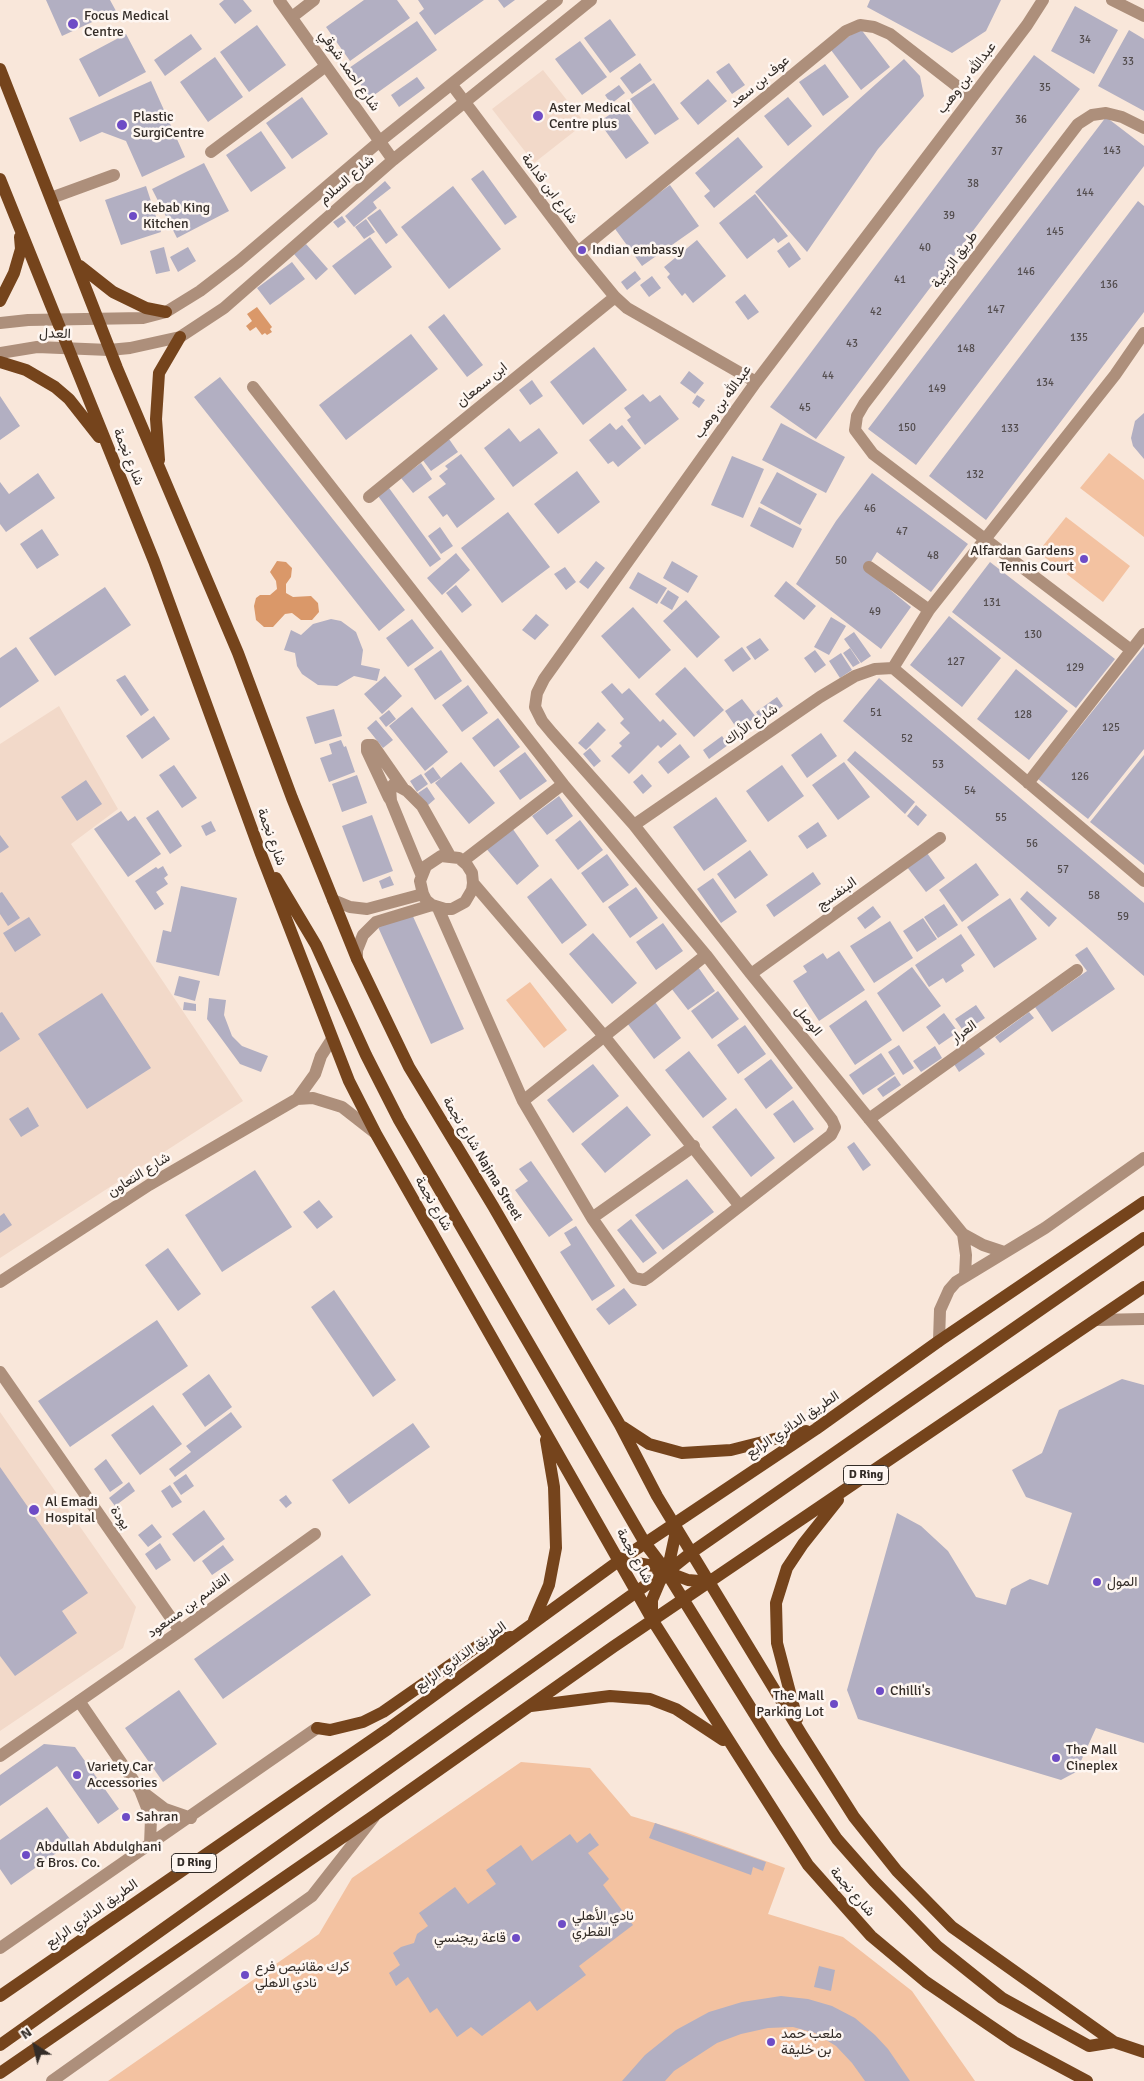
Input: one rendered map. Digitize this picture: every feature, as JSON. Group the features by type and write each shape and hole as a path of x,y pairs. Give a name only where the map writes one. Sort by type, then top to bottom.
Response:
{"main road":[{"name":"شارع نجمة","path":"0,69 99,320 109,350 238,653 292,798 333,900"},
{"name":"شارع نجمة","path":"0,179 184,639 261,854 349,1081 376,1134 653,1621 808,1865 871,1936 926,1982 1014,2042 1087,2081"},
{"path":"0,301 14,273 21,249 19,227"},
{"path":"76,262 113,292 146,308 166,312"},
{"path":"160,472 156,419 158,373 180,337"},
{"path":"0,362 26,370 55,387 69,399 109,450"},
{"path":"261,854 316,945 366,1056 404,1129 645,1543 685,1599 800,1785 837,1840 937,1946 1002,1998 1089,2046 1114,2042"},
{"name":"شارع نجمة Najma Street","path":"333,900 357,959 409,1067 493,1206 620,1425"},
{"name":"الطريق الدائري الرابع","path":"0,1996 388,1729 620,1560 816,1429 939,1341 1144,1202"},
{"path":"0,2045 665,1571 1144,1238"},
{"name":"D Ring","path":"0,2073 375,1816 528,1706 1144,1287"},
{"path":"620,1425 648,1444 682,1454 731,1450 816,1429"},
{"path":"620,1425 674,1524 802,1735 854,1817 897,1871 952,1927 1114,2042 1144,2052"},
{"path":"533,1622 549,1585 556,1548 554,1487 544,1430"},
{"path":"802,1735 777,1643 776,1603 782,1579 794,1556 846,1489"},
{"path":"653,1621 652,1600 674,1548 674,1524"},
{"path":"620,1560 643,1562 688,1580 710,1582"},
{"path":"317,1728 330,1730 363,1722 383,1712 482,1643 514,1637"},
{"path":"528,1706 610,1696 650,1700 687,1715 731,1746"}],"street":[{"name":"شارع احمد شوقي","path":"280,0 393,160"},
{"path":"292,18 314,0"},
{"name":"شارع السلام","path":"99,320 143,318 166,312 200,291 239,261 380,141 557,0"},
{"name":"شارع السلام","path":"109,350 130,348 180,337 224,308 393,160 591,0"},
{"name":"عبدالله بن وهب","path":"634,825 542,721 535,707 537,693 756,382 1027,25 1043,0"},
{"path":"1112,0 1144,16"},
{"name":"عوف بن سعد","path":"578,252 846,30 860,25 874,26 890,34 971,97"},
{"path":"211,152 326,66"},
{"name":"شارع ابن قدامة","path":"452,85 578,252 615,297 627,308 756,382"},
{"name":"طريق الزينية","path":"985,539 873,454 855,430 857,416 864,404 1078,124 1092,115 1106,113 1122,117 1144,128"},
{"path":"51,198 114,175"},
{"name":"ابن سمعان","path":"369,497 615,297"},
{"name":"العدل","path":"0,323 28,320 99,320"},
{"path":"1144,333 1109,382 929,610 893,668 1144,881"},
{"name":"العدل","path":"0,353 37,347 109,350"},
{"path":"253,387 563,784 706,955 826,1112 835,1127 831,1135 644,1280 634,1278 592,1218 523,1101 435,906 422,894 421,874 391,801 367,751 367,745 373,745 403,788"},
{"path":"985,539 1131,650"},
{"path":"869,567 929,610"},
{"path":"1028,782 1144,634"},
{"name":"شارع الأراك","path":"634,825 827,693 855,676 875,669 893,668"},
{"path":"391,801 390,788 397,784 422,806 450,856"},
{"path":"463,861 563,784"},
{"name":"الوصل","path":"634,825 751,974 963,1234 982,1245 1004,1252"},
{"name":"البنفسج","path":"751,974 940,838"},
{"path":"421,874 432,860 450,856 463,861 470,869 474,883 604,1036 694,1146 739,1205"},
{"path":"357,959 359,942 376,922 435,906 452,909 459,906 469,897 474,883"},
{"path":"333,900 350,907 367,909 422,894"},
{"path":"523,1101 706,955"},
{"name":"العرار","path":"869,1119 1077,970"},
{"name":"شارع التعاون","path":"0,1282 149,1185 297,1099 315,1074 321,1056 332,1039"},
{"path":"297,1099 313,1098 342,1107 376,1134"},
{"path":"592,1218 694,1146"},
{"path":"939,1341 938,1321 943,1300 956,1282 1044,1228 1144,1158"},
{"path":"963,1234 966,1255 965,1276"},
{"path":"1096,1320 1144,1319"},
{"name":"يودة","path":"0,1372 180,1631"},
{"name":"القاسم بن مسعود","path":"0,1756 180,1631 315,1534"},
{"path":"79,1701 140,1790 151,1818 150,1846"},
{"name":"الطريق الدائري الرابع","path":"0,1948 191,1818 317,1728"},
{"path":"140,1790 164,1809 191,1818"},
{"path":"52,2081 312,1896 375,1816"}],"shaded area":[{"name":"Aster Medical Centre plus","path":"543,70 585,123 534,163 492,109"},
{"path":"257,307 272,327 270,329 272,332 267,335 265,333 262,335 256,327 250,331 246,326 252,321 247,314"},
{"path":"1109,453 1144,480 1144,537 1080,488"},
{"name":"Alfardan Gardens Tennis Court","path":"1066,517 1130,566 1103,602 1038,552"},
{"path":"277,561 286,562 292,568 291,577 286,584 286,593 293,597 311,596 318,603 319,612 312,620 301,620 292,613 285,614 273,627 264,627 256,620 254,606 256,598 260,595 270,595 277,589 276,581 270,572"},
{"path":"59,706 118,809 71,844 243,1101 0,1258 0,744"},
{"path":"530,982 567,1030 544,1048 506,1000"},
{"name":"Al Emadi Hospital","path":"0,1412 136,1607 123,1648 0,1731"},
{"name":"نادي الأهلي القطري","path":"521,1762 590,1768 631,1816 685,1832 785,1868 768,1914 843,1937 912,1991 975,2081 108,2081 319,1934 352,1878"}],"building":[{"name":"Focus Medical Centre","path":"46,0 110,0 116,11 62,36"},
{"path":"224,0 243,0 252,11 235,24 219,4"},
{"path":"364,0 397,0 410,18 350,61 326,27"},
{"path":"418,0 484,0 435,35 419,13 424,9"},
{"path":"498,0 515,0 504,8"},
{"path":"870,0 1001,0 986,31 952,53 867,7"},
{"path":"1075,6 1118,30 1094,74 1051,51"},
{"path":"610,19 636,55 610,73 584,38"},
{"path":"417,21 437,50 370,98 349,68"},
{"path":"257,25 286,65 249,92 220,52"},
{"path":"860,28 890,67 861,90 831,50"},
{"path":"1129,30 1144,39 1144,111 1098,86"},
{"path":"126,34 146,72 99,97 79,59"},
{"path":"191,34 202,49 165,76 154,60"},
{"path":"580,41 607,77 582,95 555,59"},
{"path":"1034,55 1080,89 816,439 770,407"},
{"path":"215,57 243,97 208,122 180,82"},
{"path":"904,59 920,76 924,96 878,149 807,252 755,192"},
{"path":"640,63 652,80 632,94 620,78"},
{"path":"729,63 745,85 732,94 716,72"},
{"path":"825,64 849,97 823,116 799,82"},
{"path":"417,77 425,88 399,107 391,95"},
{"path":"708,79 727,101 698,125 680,103"},
{"name":"Plastic SurgiCentre","path":"151,81 185,157 142,177 126,141 102,132 80,142 69,118"},
{"path":"654,83 679,119 655,135 630,99"},
{"path":"619,85 625,93 611,104 605,95"},
{"path":"302,97 328,134 292,159 266,123"},
{"path":"788,97 812,126 788,146 764,116"},
{"path":"622,106 649,143 626,159 599,122"},
{"path":"1106,117 1144,146 1144,166 916,465 868,429"},
{"path":"261,131 286,168 251,192 226,155"},
{"path":"738,137 763,167 714,208 704,196 710,191 695,173"},
{"path":"204,163 229,211 177,238 152,189"},
{"path":"483,170 517,217 505,225 471,179"},
{"path":"385,181 391,188 373,202 377,208 354,227 345,216"},
{"path":"670,185 699,226 642,266 613,226"},
{"name":"Kebab King Kitchen","path":"146,186 161,232 121,245 105,200"},
{"path":"453,186 501,249 449,289 401,227"},
{"path":"755,194 788,236 778,243 774,238 747,259 719,223"},
{"path":"1138,201 1144,206 1144,312 986,520 929,476"},
{"path":"380,209 398,235 386,244 367,218"},
{"path":"342,216 346,222 338,228 333,222"},
{"path":"366,219 375,232 364,239 355,227"},
{"path":"370,237 392,267 355,295 332,266"},
{"path":"697,240 726,276 693,303 685,293 682,296 667,277 670,274 664,267"},
{"path":"789,242 801,259 789,268 777,251"},
{"path":"306,244 328,269 316,280 294,254"},
{"path":"164,247 170,271 156,274 150,251"},
{"path":"188,247 196,261 178,272 170,257"},
{"path":"292,262 305,279 270,305 257,288"},
{"path":"635,271 641,279 627,290 621,282"},
{"path":"652,276 661,288 649,297 640,285"},
{"path":"745,294 759,312 748,320 735,302"},
{"path":"444,314 483,365 467,377 428,327"},
{"path":"411,334 438,369 346,440 319,405"},
{"path":"594,347 627,390 583,425 550,382"},
{"path":"689,371 704,383 695,394 680,383"},
{"path":"220,377 405,610 379,631 194,397"},
{"path":"532,380 543,396 530,405 519,390"},
{"path":"643,394 650,402 660,395 679,419 645,445 627,420 631,417 624,408"},
{"path":"697,395 705,400 699,408 692,403"},
{"path":"0,396 20,426 0,440"},
{"path":"1144,413 1144,459 1133,446 1131,438 1135,421"},
{"path":"610,423 616,430 622,425 641,448 618,467 613,461 608,464 589,440"},
{"path":"781,423 845,457 826,493 762,460"},
{"path":"509,428 520,442 539,428 558,453 513,487 484,448"},
{"path":"449,439 458,452 431,471 422,459"},
{"path":"461,454 495,499 457,528 447,514 443,517 428,497 446,484 439,476 448,469 445,466"},
{"path":"732,456 764,469 743,518 711,505"},
{"path":"421,463 432,479 413,493 401,478"},
{"path":"577,471 600,502 558,534 534,504"},
{"path":"777,472 817,494 800,525 760,503"},
{"path":"38,473 55,498 6,532 0,524 0,482 9,494"},
{"path":"872,473 968,544 931,592 877,552 866,570 911,607 881,649 796,584 836,521"},
{"path":"389,488 441,559 430,567 378,496"},
{"path":"759,507 802,529 793,548 750,526"},
{"path":"508,512 550,567 502,603 461,548"},
{"path":"440,527 453,546 441,554 428,536"},
{"path":"42,529 59,555 37,569 20,544"},
{"path":"456,553 470,570 442,595 427,578"},
{"path":"596,561 605,568 588,589 579,582"},
{"path":"672,561 698,576 688,593 663,578"},
{"path":"990,562 1115,659 1076,708 952,612"},
{"path":"565,567 576,582 566,590 554,574"},
{"path":"638,572 667,588 657,604 629,588"},
{"path":"786,581 816,606 804,620 774,596"},
{"path":"456,585 472,605 462,613 446,593"},
{"path":"105,587 131,625 55,676 29,638"},
{"path":"668,590 679,597 672,610 660,603"},
{"path":"686,600 720,637 697,658 663,621"},
{"path":"633,607 671,650 639,679 601,636"},
{"path":"536,614 549,625 535,640 522,630"},
{"path":"949,616 1001,658 962,707 910,665"},
{"path":"831,617 846,626 829,655 814,647"},
{"path":"331,619 341,621 356,632 363,650 361,665 380,669 377,681 354,676 337,686 318,685 302,674 297,666 295,653 284,650 291,630 301,635 313,624"},
{"path":"412,619 434,648 408,667 386,638"},
{"path":"854,632 871,656 861,663 844,639"},
{"path":"760,638 769,650 755,660 746,647"},
{"path":"16,647 39,681 0,708 0,658"},
{"path":"742,647 751,659 733,672 724,660"},
{"path":"1144,647 1144,749 1088,819 1038,779"},
{"path":"850,648 860,663 853,667 843,653"},
{"path":"441,650 462,681 435,700 414,669"},
{"path":"815,650 826,665 815,673 804,658"},
{"path":"841,653 852,670 840,678 829,661"},
{"path":"685,667 724,710 694,737 655,694"},
{"path":"1016,669 1068,711 1029,760 977,719"},
{"path":"125,675 149,710 141,716 116,680"},
{"path":"385,676 402,696 382,714 364,694"},
{"path":"879,678 1144,903 1144,976 843,721"},
{"path":"612,683 622,694 629,688 660,722 663,719 677,734 661,748 658,745 629,774 611,756 622,746 619,743 630,733 620,723 624,719 601,692"},
{"path":"468,685 488,713 462,732 442,705"},
{"path":"777,697 783,706 762,721 756,712"},
{"path":"742,699 756,717 738,730 725,711"},
{"path":"412,707 448,752 425,771 389,726"},
{"path":"334,709 342,736 315,744 306,717"},
{"path":"389,710 396,719 386,727 379,718"},
{"path":"154,716 170,739 142,759 126,736"},
{"path":"498,718 520,747 494,767 472,738"},
{"path":"376,720 393,740 383,748 367,728"},
{"path":"598,722 606,730 586,750 578,743"},
{"path":"821,733 837,756 807,778 791,755"},
{"path":"722,736 728,745 709,759 703,750"},
{"path":"341,740 344,747 346,746 355,772 329,782 320,758 332,754 329,744"},
{"path":"680,744 690,757 668,774 658,762"},
{"path":"590,748 601,761 594,767 583,754"},
{"path":"855,751 915,802 905,814 847,760"},
{"path":"525,752 547,781 520,800 499,771"},
{"path":"1144,755 1144,865 1090,822"},
{"path":"461,762 495,803 469,824 435,783"},
{"path":"844,762 870,797 838,820 812,785"},
{"path":"174,765 197,798 182,808 159,775"},
{"path":"782,765 804,796 768,822 746,791"},
{"path":"433,767 441,778 431,784 424,774"},
{"path":"421,774 428,784 417,792 410,781"},
{"path":"642,774 652,786 643,794 633,782"},
{"path":"357,775 367,803 342,812 332,784"},
{"path":"86,780 102,804 77,821 61,797"},
{"path":"427,787 435,799 427,806 418,793"},
{"path":"559,796 573,816 547,835 532,816"},
{"path":"716,797 747,841 704,871 673,827"},
{"path":"916,805 927,815 918,826 907,816"},
{"path":"158,810 182,846 170,854 146,818"},
{"path":"121,811 128,821 135,816 161,854 128,877 94,829"},
{"path":"372,815 393,871 363,882 342,826"},
{"path":"580,820 603,850 578,870 555,840"},
{"path":"211,821 216,831 206,836 201,826"},
{"path":"818,822 827,836 807,849 798,836"},
{"path":"510,825 539,866 517,885 484,846"},
{"path":"0,835 9,847 0,853"},
{"path":"750,850 768,875 735,899 717,874"},
{"path":"927,853 945,878 926,892 907,867"},
{"path":"607,854 629,885 603,903 581,873"},
{"path":"976,863 999,895 962,922 939,890"},
{"path":"163,866 168,875 164,878 168,884 156,892 164,904 155,910 135,881 156,867 158,869"},
{"path":"813,872 821,884 774,917 766,905"},
{"path":"390,876 394,885 382,889 379,881"},
{"path":"551,878 587,925 562,944 527,897"},
{"path":"713,878 737,912 721,923 697,889"},
{"path":"181,886 237,898 219,976 156,962 163,930 171,932"},
{"path":"636,887 658,918 630,938 608,907"},
{"path":"1027,891 1057,918 1049,927 1020,899"},
{"path":"2,892 20,918 8,926 0,914 0,893"},
{"path":"1010,898 1037,939 994,968 967,927"},
{"path":"944,904 958,925 938,938 924,917"},
{"path":"873,906 881,917 865,929 857,918"},
{"path":"411,912 464,1029 431,1044 378,927"},
{"path":"29,917 41,935 15,952 3,933"},
{"path":"923,918 937,939 917,952 903,931"},
{"path":"890,921 913,958 874,983 850,946"},
{"path":"663,923 683,951 656,970 636,942"},
{"path":"593,933 637,983 612,1004 569,954"},
{"path":"961,934 975,955 961,965 964,971 946,983 943,978 929,987 915,965"},
{"path":"1087,947 1115,989 1052,1032 1035,1007 1087,971 1075,955"},
{"path":"839,951 865,990 819,1021 793,981 807,972 803,966 823,953 827,959"},
{"path":"698,967 715,991 688,1010 671,988"},
{"path":"912,967 941,1006 903,1032 877,993"},
{"path":"179,976 200,981 195,1001 174,995"},
{"path":"718,991 739,1019 712,1039 691,1011"},
{"path":"102,993 151,1068 87,1109 38,1034"},
{"path":"209,998 226,1000 224,1015 232,1036 242,1046 268,1056 261,1072 240,1064 207,1019"},
{"path":"866,1000 892,1040 855,1065 829,1026"},
{"path":"184,1002 196,1004 196,1011 183,1010"},
{"path":"655,1002 681,1038 654,1059 627,1023"},
{"path":"976,1005 985,1018 964,1032 955,1019"},
{"path":"2,1012 20,1039 0,1052 0,1013"},
{"path":"1029,1012 1034,1018 1000,1043 995,1037"},
{"path":"944,1013 958,1032 939,1045 926,1027"},
{"path":"745,1025 766,1054 738,1074 717,1045"},
{"path":"899,1045 914,1068 903,1075 888,1052"},
{"path":"935,1046 942,1058 921,1072 913,1061"},
{"path":"979,1047 985,1054 959,1072 954,1064"},
{"path":"689,1051 727,1099 703,1118 665,1070"},
{"path":"881,1053 895,1074 863,1095 849,1075"},
{"path":"771,1059 793,1088 766,1109 744,1079"},
{"path":"593,1064 619,1096 573,1133 547,1100"},
{"path":"895,1076 901,1085 883,1097 877,1089"},
{"path":"793,1100 814,1129 794,1143 773,1114"},
{"path":"627,1106 651,1135 605,1173 581,1144"},
{"path":"28,1107 39,1126 21,1137 9,1119"},
{"path":"736,1108 775,1158 751,1177 712,1127"},
{"path":"854,1142 871,1165 863,1171 847,1147"},
{"path":"531,1161 573,1220 549,1237 515,1190 528,1181 519,1169"},
{"path":"255,1170 292,1227 222,1272 185,1215"},
{"path":"687,1179 714,1212 663,1250 635,1215"},
{"path":"319,1200 333,1217 317,1229 303,1212"},
{"path":"4,1213 12,1225 0,1233 0,1216"},
{"path":"631,1219 657,1253 643,1263 617,1230"},
{"path":"576,1226 615,1286 592,1301 560,1252 571,1245 564,1233"},
{"path":"168,1248 201,1294 178,1311 145,1265"},
{"path":"624,1288 637,1305 609,1325 596,1309"},
{"path":"334,1290 396,1380 373,1397 311,1307"},
{"path":"157,1320 188,1366 70,1447 38,1401"},
{"path":"209,1374 232,1407 205,1427 182,1394"},
{"name":"المول","path":"1122,1379 1144,1385 1144,1743 1096,1728 1076,1772 1061,1780 858,1719 847,1690 897,1513 921,1526 948,1551 976,1597 1006,1605 1011,1589 1030,1579 1048,1585 1072,1513 1026,1497 1012,1470 1042,1453 1059,1410"},
{"path":"153,1405 182,1444 140,1475 111,1435"},
{"path":"231,1412 242,1427 175,1477 169,1469 191,1452 186,1446"},
{"path":"413,1423 430,1447 349,1504 332,1480"},
{"path":"106,1459 123,1483 110,1492 94,1469"},
{"path":"0,1467 88,1593 62,1611 77,1633 15,1676 0,1656"},
{"path":"186,1474 194,1486 181,1495 173,1483"},
{"path":"129,1482 135,1491 115,1506 109,1498"},
{"path":"170,1485 182,1502 172,1508 161,1491"},
{"path":"286,1495 292,1503 286,1508 279,1500"},
{"path":"204,1510 225,1539 194,1562 172,1534"},
{"path":"152,1524 162,1537 148,1547 138,1535"},
{"path":"160,1543 171,1560 156,1570 145,1554"},
{"path":"223,1545 234,1560 212,1575 202,1561"},
{"path":"342,1555 371,1595 223,1699 194,1659"},
{"path":"179,1690 217,1744 163,1782 125,1728"},
{"path":"44,1744 75,1747 119,1809 98,1824 57,1766 0,1806 0,1775"},
{"name":"Abdullah Abdulghani & Bros. Co.","path":"47,1807 72,1842 11,1885 0,1869 0,1840"},
{"path":"655,1823 766,1862 763,1871 753,1867 751,1875 649,1838"},
{"name":"قاعة ريجنسي","path":"590,1833 599,1845 588,1853 609,1879 603,1885 633,1925 579,1966 586,1975 537,2011 530,2001 482,2036 471,2027 457,2037 437,2008 430,2013 408,1977 396,1986 389,1973 400,1965 393,1953 401,1947 414,1943 417,1934 428,1926 419,1913 455,1887 468,1904 496,1884 486,1870 521,1845 532,1861 570,1834 577,1843"},
{"path":"819,1966 835,1970 831,1991 814,1987"},
{"path":"781,1996 808,1999 832,2006 855,2018 888,2049 910,2081 865,2081 836,2046 815,2033 793,2027 768,2028 741,2034 717,2043 674,2071 665,2081 622,2081 645,2055 676,2030 709,2012 742,2002"}],"place":[{"name":"Focus Medical Centre","path":"73,24"},
{"name":"Aster Medical Centre plus","path":"538,116"},
{"name":"Plastic SurgiCentre","path":"122,125"},
{"name":"Kebab King Kitchen","path":"133,216"},
{"name":"Indian embassy","path":"582,250"},
{"name":"Alfardan Gardens Tennis Court","path":"1084,559"},
{"name":"Al Emadi Hospital","path":"34,1510"},
{"name":"المول","path":"1097,1582"},
{"name":"Chilli's","path":"880,1691"},
{"name":"The Mall Parking Lot","path":"834,1704"},
{"name":"The Mall Cineplex","path":"1056,1758"},
{"name":"Variety Car Accessories","path":"77,1775"},
{"name":"Sahran","path":"126,1817"},
{"name":"Abdullah Abdulghani & Bros. Co.","path":"26,1855"},
{"name":"نادي الأهلي القطري","path":"562,1924"},
{"name":"قاعة ريجنسي","path":"516,1938"},
{"name":"كرك مقانيص فرع نادي الاهلي","path":"245,1975"},
{"name":"ملعب حمد بن خليفة","path":"771,2042"}]}
